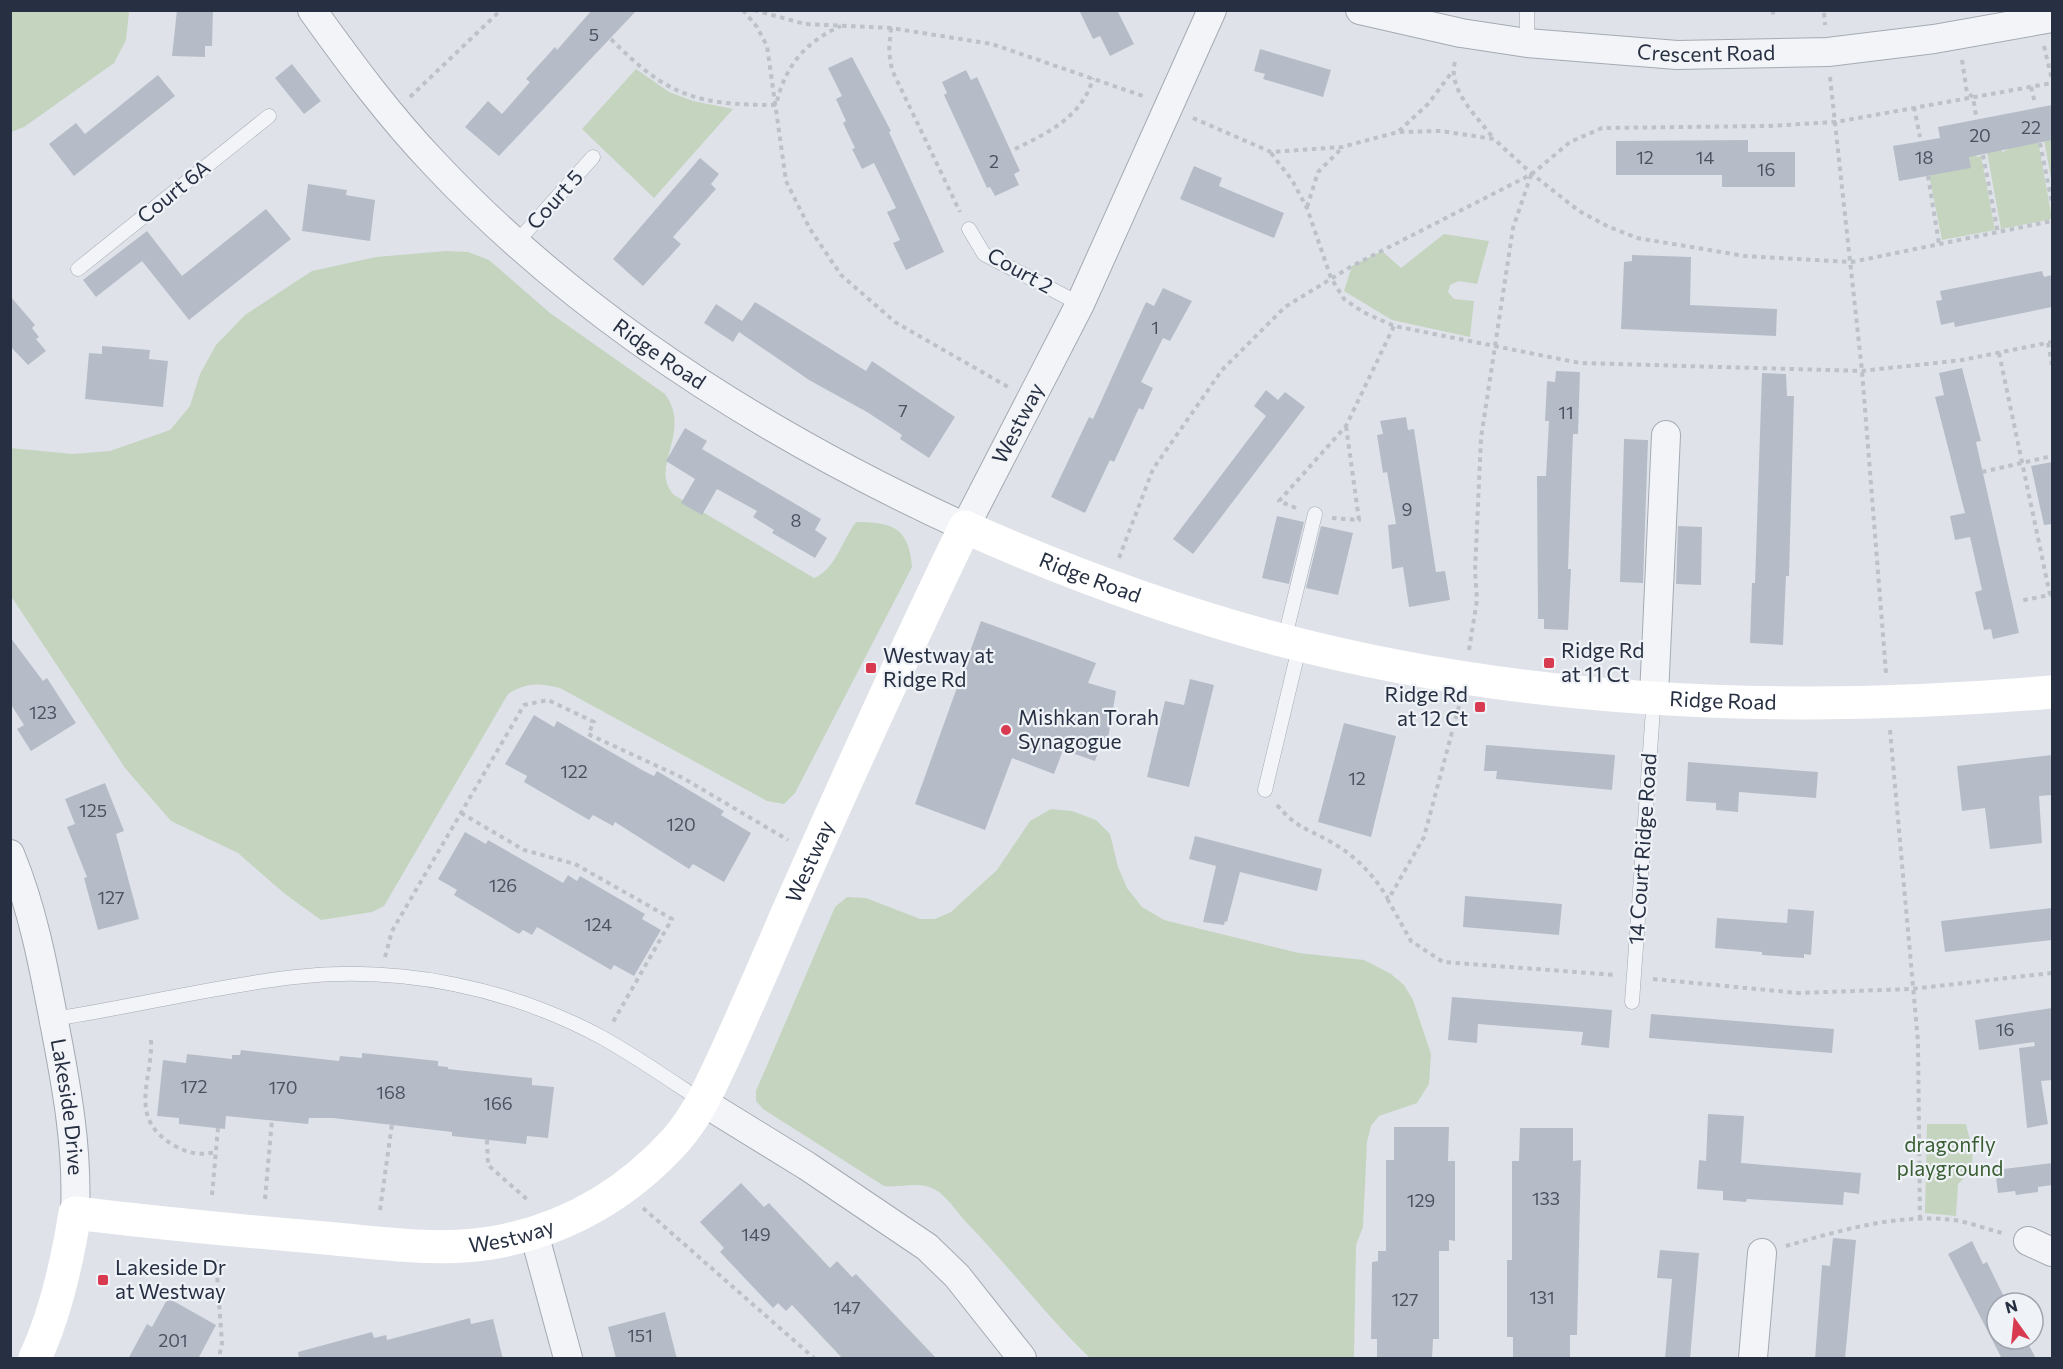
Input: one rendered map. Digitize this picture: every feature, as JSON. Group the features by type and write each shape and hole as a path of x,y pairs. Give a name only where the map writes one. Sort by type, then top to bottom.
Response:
{"street":[{"name":"Ridge Road","path":"312,10 393,115 434,163 516,243 603,314 743,409 852,471 965,526 1108,587 1212,621 1292,642 1464,676 1654,696 1888,701 2052,693"},
{"name":"Westway","path":"75,1213 424,1246 471,1246 532,1217 594,1208 622,1190 676,1139 703,1102 858,749 965,526 1080,304 1212,10"},
{"name":"Crescent Road","path":"1360,10 1461,33 1527,43 1677,55 1828,52 1957,36 2046,20"},
{"path":"1654,696 1666,435"},
{"name":"Lakeside Drive","path":"10,854 41,954 74,1143 75,1213 67,1259 54,1308 35,1359"},
{"path":"703,1102 807,1166 927,1247 957,1276 1022,1359"},
{"path":"532,1217 568,1359"},
{"path":"1753,1359 1762,1253"}],"lane":[{"path":"1527,10 1527,43"},
{"name":"Court 6A","path":"78,269 269,116"},
{"name":"Court 5","path":"516,243 593,157"},
{"name":"Court 2","path":"969,229 984,254 1080,304"},
{"path":"1265,790 1315,514"},
{"name":"14 Court Ridge Road","path":"1632,1002 1654,696"},
{"path":"54,1019 286,978 324,974 380,975 434,980 478,990 530,1006 603,1038 703,1102"}],"path":[{"path":"393,115 501,10"},
{"path":"743,10 757,27 767,46 786,181 810,229 841,275 895,322 1030,399"},
{"path":"754,10 805,24 891,28 992,44 1150,99"},
{"path":"1773,10 1773,16"},
{"path":"1824,14 1825,27"},
{"path":"1117,564 1153,469 1222,370 1285,307 1331,278 1532,174 1570,142 1602,128 1768,126 1836,122 2052,82 2046,20"},
{"path":"776,105 783,81 796,57 815,40 842,26"},
{"path":"891,28 889,52 892,69 969,229"},
{"path":"1957,36 1967,93 1973,96"},
{"path":"611,39 645,73 679,92 718,103 776,105"},
{"path":"1398,132 1428,104 1452,72 1455,62"},
{"path":"1452,72 1462,97 1494,139 1532,174 1578,211 1637,238 1745,256 1852,262 2052,221"},
{"path":"1830,76 1852,262 1886,679"},
{"path":"1015,149 1044,135 1077,110 1093,78"},
{"path":"2031,87 2035,104"},
{"path":"1973,96 1976,116"},
{"path":"1914,107 1920,137"},
{"path":"1193,118 1271,152 1342,147 1398,132 1441,131 1494,139"},
{"path":"2040,143 2052,202"},
{"path":"1307,208 1318,172 1342,147"},
{"path":"1271,152 1292,180 1307,208 1331,278 1344,299 1362,312 1394,326 1580,363 1862,371 1999,353 2050,342 2052,365"},
{"path":"1983,155 1998,233"},
{"path":"1469,653 1477,600 1475,572 1480,438 1513,228 1532,174"},
{"path":"1928,176 1939,244"},
{"path":"1346,426 1359,520 1339,520 1279,501 1346,426 1394,326"},
{"path":"1999,353 2050,595 2019,601"},
{"path":"1982,472 2052,456"},
{"path":"380,975 392,931 524,705 548,700 594,722 588,734 683,778 813,855"},
{"path":"1889,726 1918,1042 1920,1219"},
{"path":"1265,790 1294,824 1330,841 1363,866 1378,882 1388,900"},
{"path":"461,813 524,850 575,864 672,919 603,1038"},
{"path":"151,1040 144,1103 151,1124 163,1138 180,1149 196,1154 215,1152"},
{"path":"265,1199 272,1120"},
{"path":"380,1210 392,1124"},
{"path":"212,1195 218,1128"},
{"path":"488,1140 488,1165 532,1217"},
{"path":"622,1190 814,1359"},
{"path":"1762,1253 1829,1234 1920,1219 1953,1220 2040,1246"},
{"path":"216,1260 222,1343 219,1359"}],"green space":[{"path":"11,10 129,12 126,40 114,63 24,127 11,132"},
{"path":"636,69 669,92 693,101 733,109 654,198 582,129"},
{"path":"2052,139 2052,184 2044,140"},
{"path":"2038,141 2052,219 2001,229 1987,152 1999,149 2003,152"},
{"path":"1976,154 1977,157 1981,156 1995,230 1942,240 1929,174 1970,165 1969,155"},
{"path":"1444,234 1489,241 1477,284 1459,281 1450,285 1448,292 1454,299 1474,301 1470,337 1392,320 1344,291 1352,266 1382,251 1401,268"},
{"path":"446,251 468,252 489,260 550,313 665,394 672,408 675,422 666,473 667,484 674,495 814,578 827,569 856,522 880,523 896,530 907,543 912,567 795,793 784,804 767,801 560,688 546,685 527,686 508,694 384,906 372,912 321,920 285,894 238,853 171,821 125,768 11,596 10,448 73,454 110,451 170,430 190,406 200,374 216,345 245,315 312,271 376,257"},
{"path":"1051,809 1072,811 1096,820 1110,834 1118,867 1127,888 1142,907 1164,920 1299,953 1364,960 1391,974 1404,985 1413,1000 1431,1054 1429,1084 1417,1103 1379,1116 1371,1126 1367,1142 1363,1227 1356,1245 1354,1358 1090,1358 943,1195 922,1185 884,1186 763,1109 756,1101 756,1091 835,907 847,897 866,898 920,919 935,919 951,912 997,870 1030,821"},
{"name":"dragonfly playground","path":"1927,1124 1966,1124 1973,1156 1969,1170 1958,1184 1956,1216 1925,1213"}],"building":[{"path":"177,10 213,10 212,46 205,46 205,57 172,56"},
{"path":"592,10 637,10 499,156 465,127 488,101 502,114 530,82 526,79 555,47 557,50"},
{"path":"1079,10 1117,10 1134,44 1110,56 1100,36 1093,39"},
{"path":"1260,49 1331,70 1323,97 1263,79 1265,74 1254,71"},
{"path":"852,57 891,131 889,132 944,252 906,270 893,243 900,240 887,212 896,208 874,163 862,169 852,149 855,148 843,123 846,121 836,99 842,96 828,68"},
{"path":"292,64 321,101 304,114 275,78"},
{"path":"966,70 971,80 977,77 1020,171 1014,174 1019,185 995,196 990,187 987,188 944,95 947,93 942,82"},
{"path":"158,75 175,96 74,176 49,144 76,123 85,134"},
{"path":"2052,105 2052,140 1969,157 1971,168 1899,181 1893,146 1940,138 1938,127"},
{"path":"1748,140 1748,152 1795,152 1795,187 1722,187 1722,175 1616,175 1616,141"},
{"path":"700,158 719,174 711,184 716,189 673,237 681,244 643,286 613,259"},
{"path":"1194,166 1222,178 1219,186 1284,213 1274,238 1180,199"},
{"path":"308,184 347,190 346,195 375,200 370,241 302,231"},
{"path":"266,209 291,239 189,320 142,261 96,297 83,280 147,231 182,276"},
{"path":"1632,255 1691,257 1690,305 1777,309 1776,336 1621,329 1624,262 1632,261"},
{"path":"2042,271 2044,277 2052,275 2052,307 1955,327 1954,322 1941,325 1936,301 1942,300 1940,291"},
{"path":"1163,288 1192,301 1170,341 1163,338 1141,382 1153,388 1143,410 1139,408 1114,462 1110,460 1085,513 1051,497 1089,417 1093,419 1146,302 1154,306"},
{"path":"10,296 35,325 32,328 39,337 36,339 46,351 28,365 10,346"},
{"path":"755,302 866,371 872,361 955,417 929,458 900,439 902,435 867,412 809,380 739,332 733,342 704,323 716,304 742,321"},
{"path":"102,346 150,350 149,359 168,361 163,407 85,399 89,353 102,354"},
{"path":"1962,368 1981,441 1976,442 2019,633 1993,639 1991,629 1984,630 1975,592 1982,590 1970,537 1955,540 1950,516 1965,513 1935,397 1944,395 1939,373"},
{"path":"1556,371 1580,372 1578,434 1573,434 1568,630 1544,629 1544,619 1538,619 1537,476 1546,476 1549,421 1545,421 1547,381 1555,382"},
{"path":"1762,373 1786,374 1787,396 1794,396 1789,576 1786,576 1783,645 1750,643 1752,583 1755,583"},
{"path":"1266,390 1278,400 1285,392 1305,407 1193,554 1173,539 1266,416 1254,406"},
{"path":"1406,417 1408,430 1414,429 1436,572 1445,571 1450,600 1409,607 1403,567 1392,569 1388,525 1396,524 1387,472 1383,473 1377,435 1383,434 1380,421"},
{"path":"685,428 707,441 702,449 821,519 815,530 827,538 815,558 772,533 774,530 753,517 757,511 717,489 702,515 681,503 695,479 666,461"},
{"path":"1624,439 1648,440 1643,583 1620,582"},
{"path":"2052,462 2052,524 2044,525 2031,466"},
{"path":"1277,516 1304,522 1289,584 1262,578"},
{"path":"1321,526 1353,533 1338,595 1306,588"},
{"path":"1678,526 1702,527 1701,585 1676,584"},
{"name":"Mishkan Torah Synagogue","path":"981,621 1096,663 1088,683 1116,691 1108,739 1103,738 1095,761 1063,750 1054,774 1012,758 985,830 915,804"},
{"path":"10,637 43,681 47,678 76,723 31,751 17,729 24,725 10,703"},
{"path":"1190,679 1214,685 1189,787 1147,777 1165,701 1184,705"},
{"path":"534,715 554,727 557,721 654,776 657,771 724,811 721,815 751,833 724,882 693,864 689,869 615,822 613,826 593,815 589,820 524,782 527,776 505,764"},
{"path":"1344,723 1396,736 1371,837 1318,822"},
{"path":"1486,745 1615,755 1612,790 1496,779 1497,771 1484,771"},
{"path":"2052,755 2052,795 2039,796 2042,843 1990,849 1985,808 1962,811 1957,766"},
{"path":"1688,762 1818,772 1816,798 1739,792 1738,812 1716,810 1716,803 1686,801"},
{"path":"105,783 124,831 116,834 139,919 98,930 84,878 87,877 67,827 75,824 65,799"},
{"path":"465,832 486,844 488,840 563,883 568,875 577,881 580,876 645,914 642,919 661,930 634,976 614,965 611,970 537,927 532,935 523,930 519,934 454,895 457,890 438,879"},
{"path":"1195,836 1322,869 1317,891 1240,872 1227,922 1225,921 1224,925 1203,922 1216,866 1189,859"},
{"path":"1465,896 1562,904 1559,935 1463,927"},
{"path":"2052,908 2052,940 1945,952 1941,921"},
{"path":"1788,909 1814,911 1811,955 1804,954 1804,958 1762,955 1762,952 1715,948 1717,918 1787,923"},
{"path":"1452,997 1612,1010 1609,1048 1581,1045 1583,1032 1478,1024 1477,1043 1448,1040"},
{"path":"2052,1008 2052,1080 2041,1081 2048,1124 2027,1128 2019,1048 2035,1046 2034,1042 1979,1050 1975,1020"},
{"path":"1651,1014 1834,1029 1832,1053 1649,1038"},
{"path":"241,1050 339,1061 340,1056 362,1058 362,1053 438,1061 438,1066 448,1067 448,1069 532,1078 532,1085 554,1087 548,1138 527,1136 526,1144 452,1136 452,1132 333,1118 309,1118 308,1124 226,1116 225,1129 179,1124 179,1118 157,1116 163,1060 186,1063 187,1054 232,1059 232,1055 240,1055"},
{"path":"1708,1114 1744,1116 1741,1163 1861,1173 1859,1194 1844,1192 1843,1205 1747,1199 1746,1202 1723,1200 1723,1191 1697,1189 1699,1160 1706,1161"},
{"path":"1394,1127 1449,1127 1448,1161 1455,1161 1455,1241 1449,1240 1449,1251 1439,1251 1439,1339 1433,1339 1432,1359 1377,1359 1377,1339 1371,1339 1372,1262 1378,1261 1378,1251 1386,1251 1386,1160 1394,1160"},
{"path":"1520,1128 1573,1128 1573,1161 1581,1160 1577,1335 1570,1335 1570,1358 1513,1357 1513,1337 1507,1337 1507,1260 1512,1260 1512,1161 1519,1161"},
{"path":"2052,1163 2052,1185 2038,1187 2038,1192 2016,1195 2015,1191 1998,1193 1995,1170"},
{"path":"741,1183 764,1207 769,1203 830,1268 837,1261 852,1277 856,1274 937,1359 843,1359 792,1305 786,1311 778,1303 773,1308 720,1252 724,1248 700,1222"},
{"path":"1833,1238 1856,1240 1845,1359 1815,1359 1822,1265 1830,1266"},
{"path":"1972,1241 1983,1264 1987,1262 2001,1291 1985,1291 1985,1326 1948,1254"},
{"path":"1660,1250 1699,1253 1690,1359 1665,1359 1672,1279 1657,1278"},
{"path":"168,1298 216,1325 198,1359 128,1359 147,1324 152,1327"},
{"path":"665,1312 677,1359 616,1359 608,1327"},
{"path":"470,1318 471,1324 493,1319 503,1359 299,1359 298,1352 372,1332 374,1338 386,1335 387,1340"},
{"path":"1998,1351 2032,1351 2036,1359 2002,1359"}],"place":[{"name":"Ridge Rd at 11 Ct","path":"1549,663"},
{"name":"Westway at Ridge Rd","path":"871,668"},
{"name":"Ridge Rd at 12 Ct","path":"1480,707"},
{"name":"Mishkan Torah Synagogue","path":"1006,730"},
{"name":"Lakeside Dr at Westway","path":"103,1280"}]}
